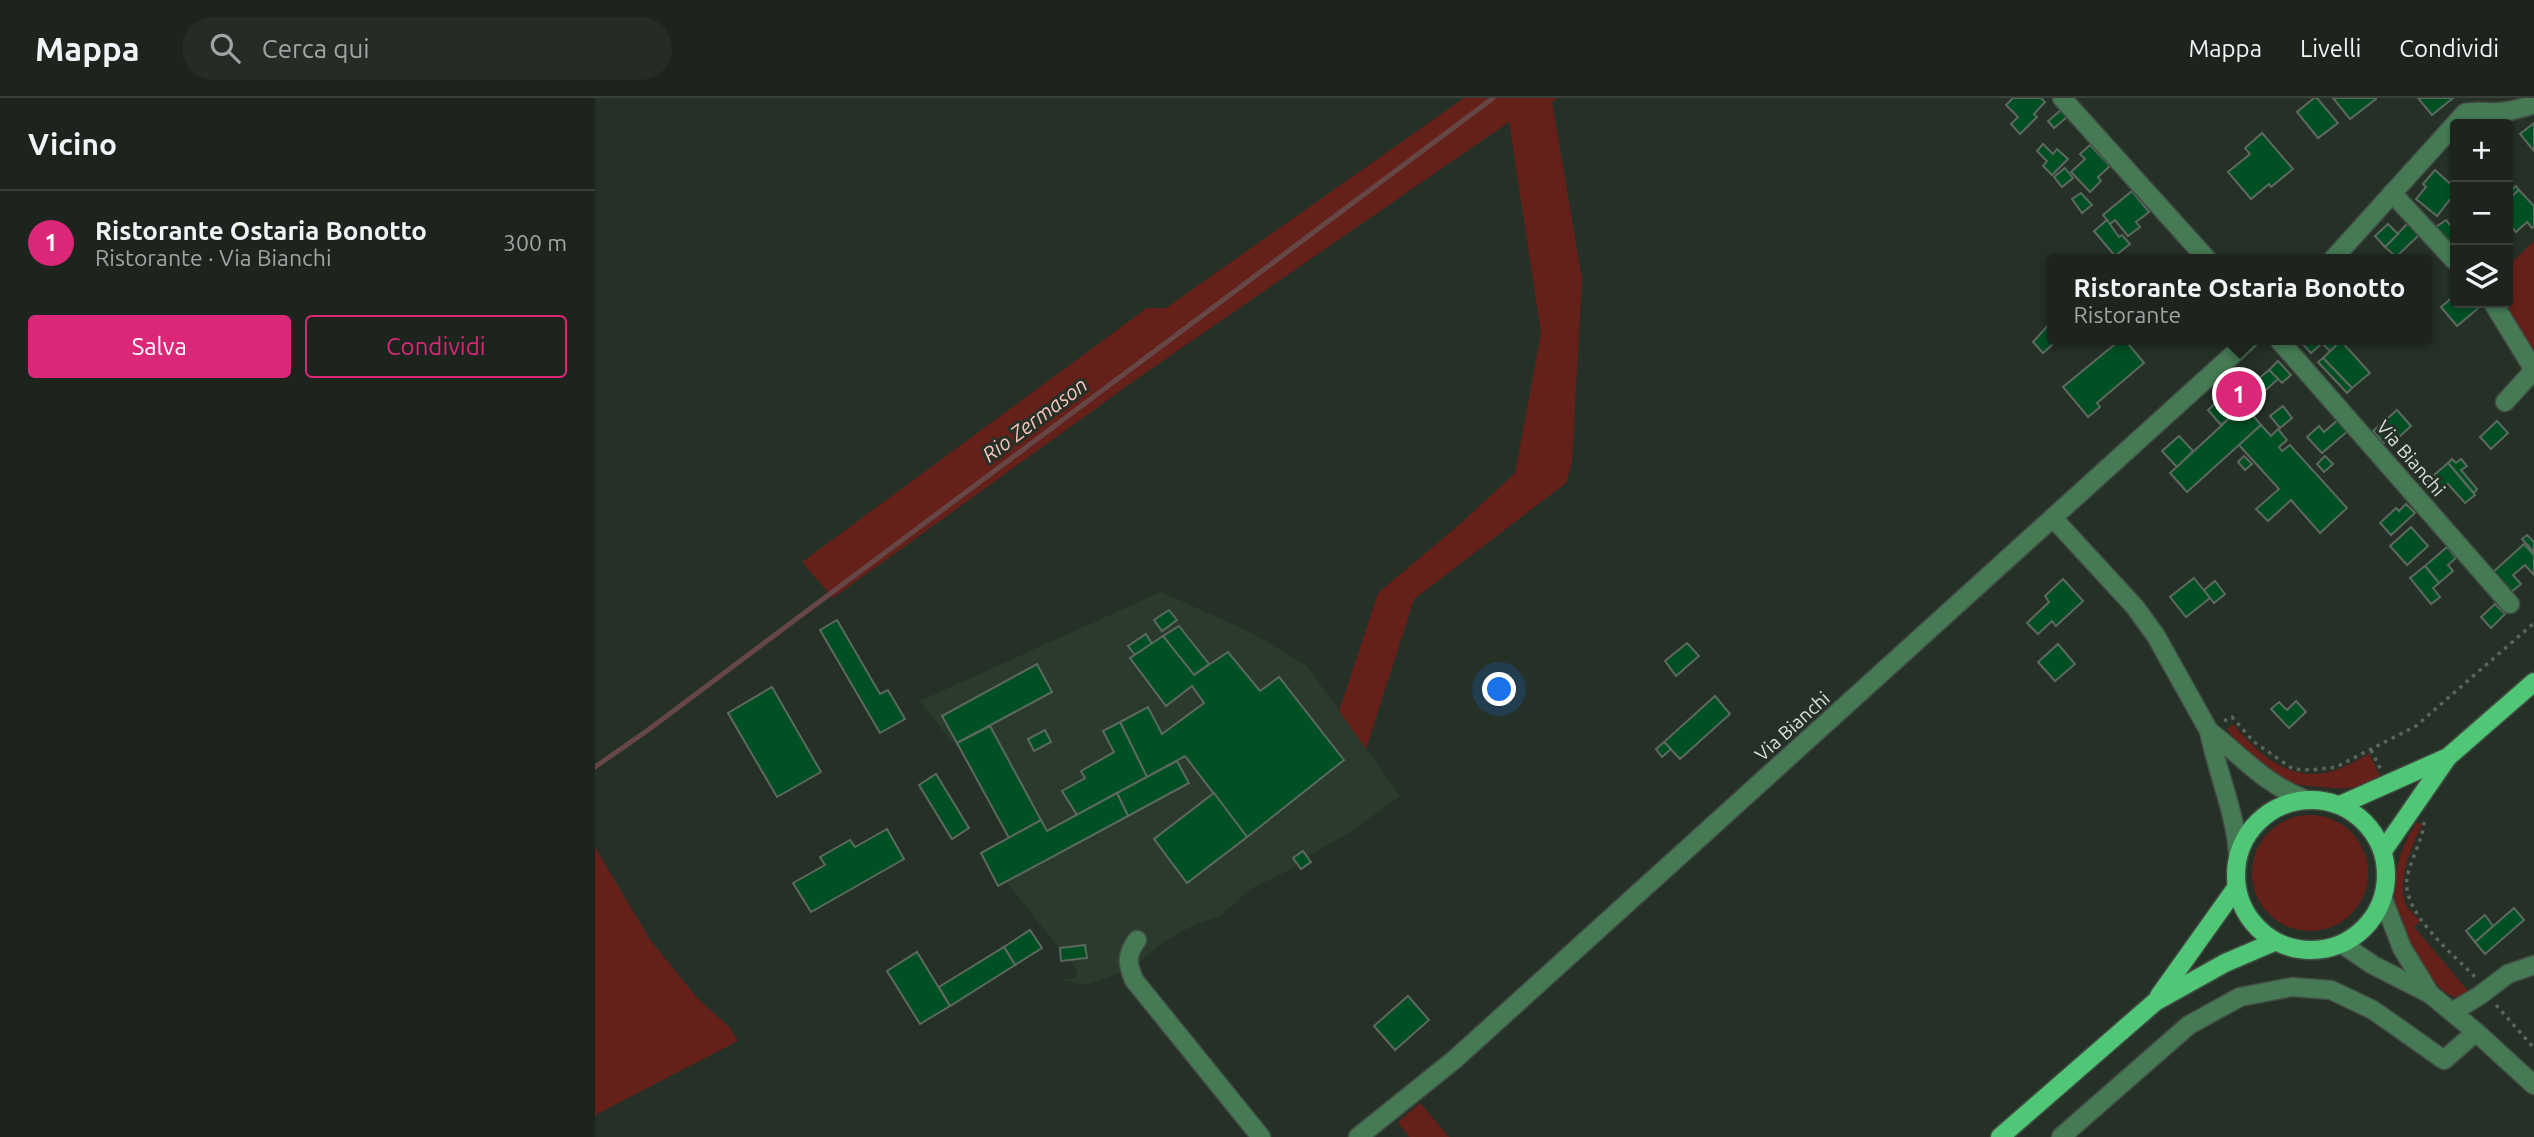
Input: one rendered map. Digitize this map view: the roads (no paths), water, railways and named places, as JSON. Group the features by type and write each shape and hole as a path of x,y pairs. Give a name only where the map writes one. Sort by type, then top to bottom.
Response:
{"main road":[{"path":"2383,851 2448,757 2534,682"},
{"path":"2340,805 2448,757"},
{"path":"2304,799 2340,805 2367,823 2377,836 2383,851 2386,884 2383,899 2373,918 2359,933 2342,944 2318,950 2293,948 2274,942 2255,926 2243,908 2236,888 2238,853 2245,836 2256,822 2286,803 2304,799"},
{"path":"2155,1002 2236,888"},
{"path":"2000,1137 2155,1002 2225,964 2274,942"}],"street":[{"path":"2062,98 2202,254"},
{"path":"2337,254 2465,113 2522,109 2534,104"},
{"path":"2392,193 2450,256"},
{"path":"2496,308 2534,370 2505,402"},
{"name":"Via Bianchi","path":"1358,1137 1454,1060 2243,345"},
{"name":"Via Bianchi","path":"2283,345 2510,604"},
{"path":"2053,518 2135,607 2156,636 2198,708 2209,731 2215,760 2235,822 2238,853"},
{"path":"2209,731 2261,776 2281,790 2304,799"},
{"path":"2383,899 2402,948 2430,994"},
{"path":"1137,940 1128,952 1128,965 1134,980 1261,1137"},
{"path":"2342,944 2374,965 2430,994 2534,1085"},
{"path":"2452,1012 2508,974 2534,965"},
{"path":"2060,1137 2189,1025 2240,997 2292,987 2331,990 2373,1010 2444,1060 2476,1032"}],"waterway":[{"name":"Rio Zermason","path":"595,767 1493,98"}],"place":[{"name":"Ristorante Ostaria Bonotto","path":"2239,394"}]}
